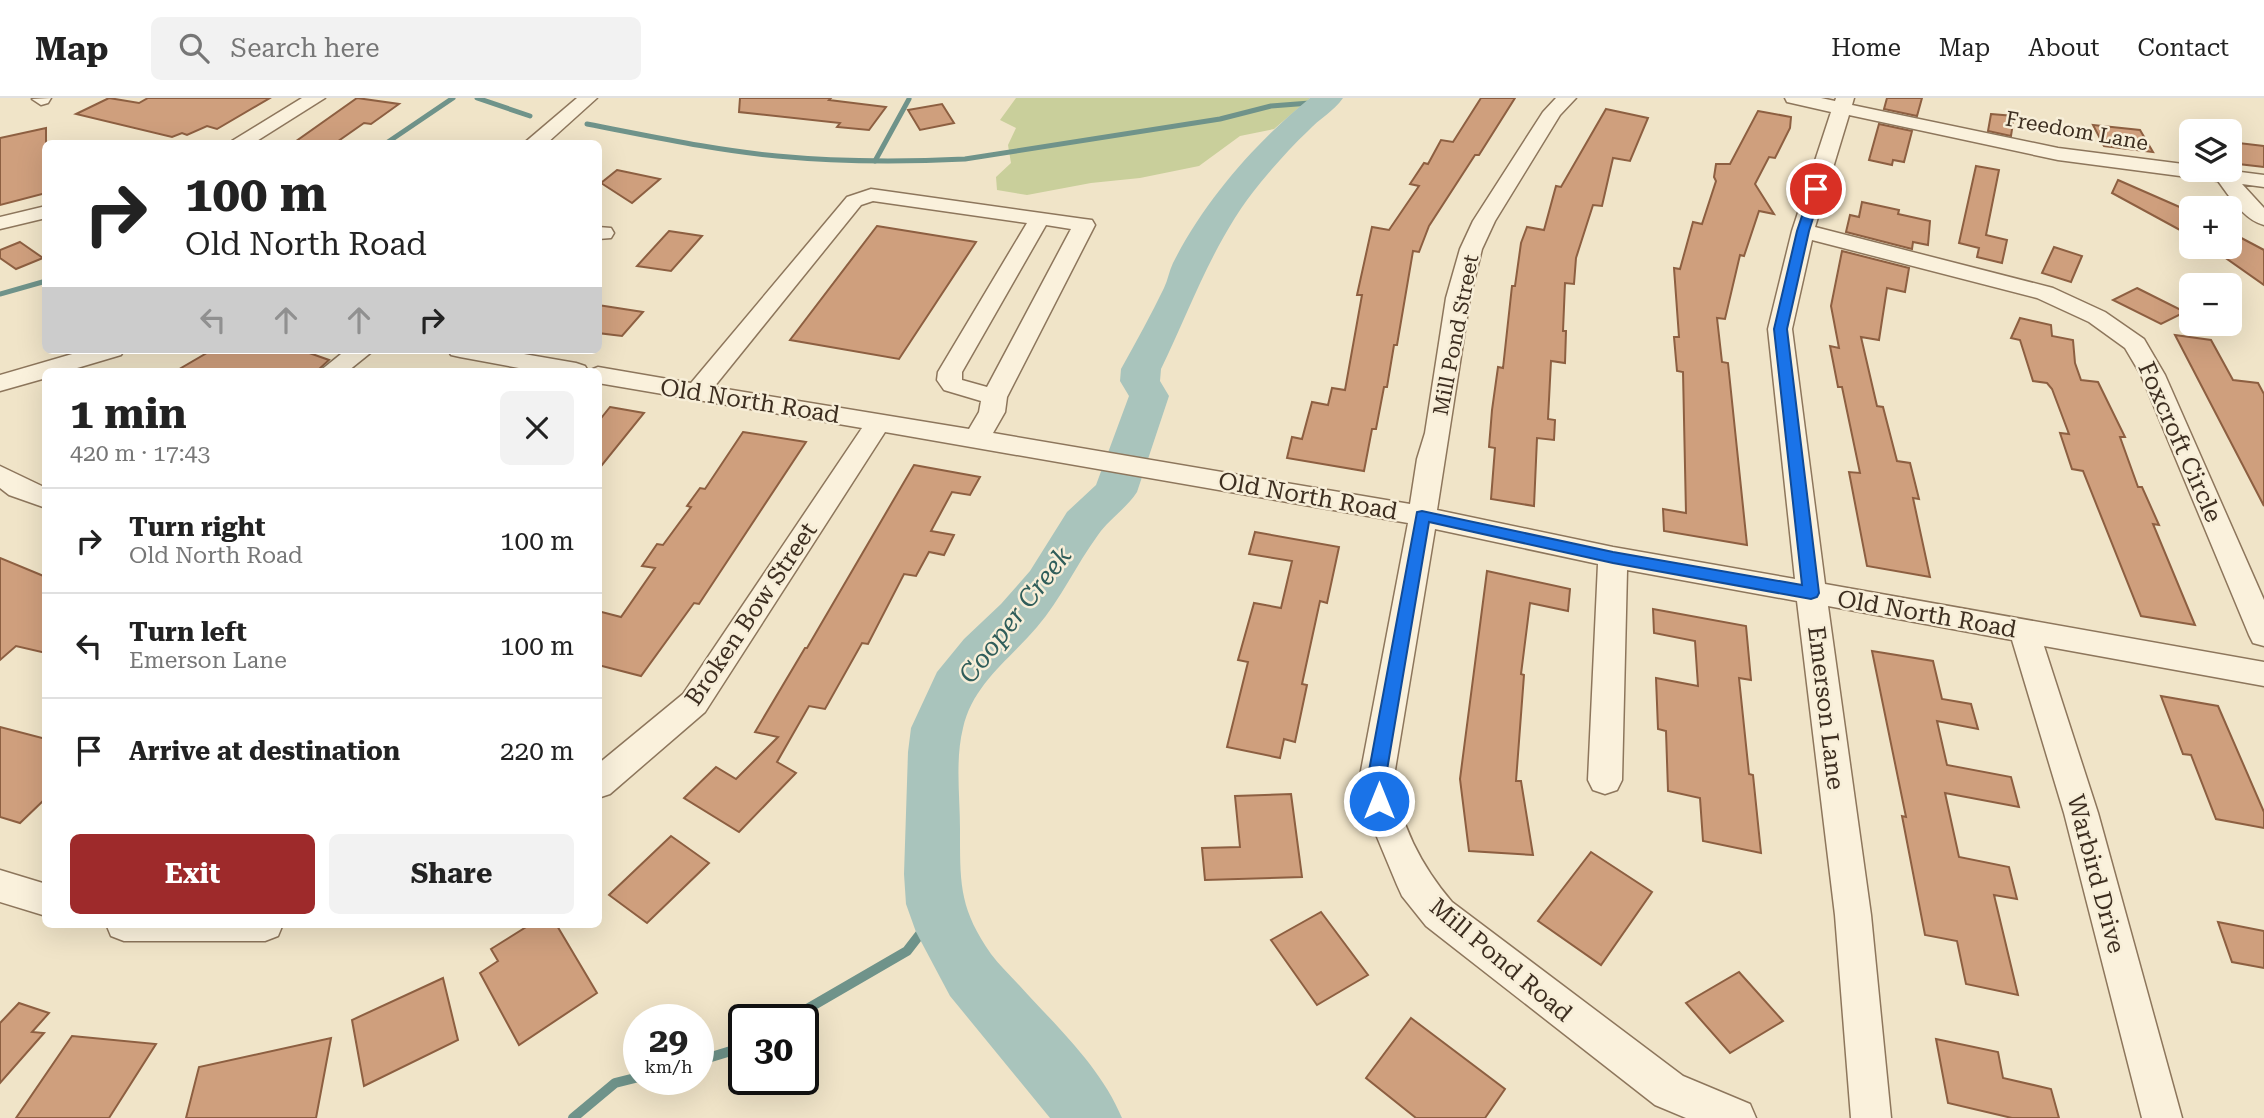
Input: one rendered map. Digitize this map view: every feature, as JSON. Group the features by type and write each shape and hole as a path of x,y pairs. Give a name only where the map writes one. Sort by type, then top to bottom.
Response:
{"street":[{"path":"244,140 316,98"},
{"path":"538,140 588,98"},
{"name":"Mill Pond Street","path":"1422,516 1430,459 1451,357 1458,298 1471,249 1484,221 1514,173 1553,112 1567,98"},
{"path":"1794,98 1844,103"},
{"name":"Freedom Lane","path":"1844,103 2058,154 2179,171"},
{"name":"Emerson Lane","path":"1844,103 1803,231 1780,329 1853,915 1871,1118"},
{"name":"Freedom Lane","path":"2242,179 2264,181"},
{"path":"2229,182 2245,202 2264,219"},
{"path":"696,393 854,201 861,197 870,195 1084,225 994,397 992,412 977,439"},
{"path":"0,223 42,213"},
{"path":"994,397 953,385 950,372 1040,218"},
{"name":"Foxcroft Circle","path":"1803,231 2045,293 2097,317 2135,344 2153,374 2264,635"},
{"path":"51,368 98,354"},
{"path":"336,368 356,354"},
{"path":"482,354 559,368"},
{"path":"0,383 42,371"},
{"name":"Old North Road","path":"602,376 1422,516 1613,557 2264,674"},
{"name":"Broken Bow Street","path":"602,781 694,704 879,422"},
{"path":"0,475 19,488 42,497"},
{"name":"Mill Pond Road","path":"1422,516 1377,776 1379,801 1415,886 1439,914 1669,1091 1712,1106 1736,1118"},
{"path":"1605,780 1613,557"},
{"name":"Warbird Drive","path":"2025,631 2032,663 2081,813 2162,1118"},
{"path":"0,886 42,899"}],"green space":[{"path":"1016,98 1310,98 1274,129 1240,136 1199,166 1027,195 997,190 996,177 1011,163 1008,145 1016,128 1000,120"}],"building":[{"path":"109,98 139,103 148,98 270,98 217,129 207,126 187,135 182,133 172,137 76,114"},
{"path":"357,98 399,104 371,124 364,123 340,140 298,140"},
{"path":"740,98 831,98 829,100 886,107 869,130 837,127 840,123 739,112"},
{"path":"1481,98 1515,98 1429,226 1419,252 1413,251 1397,345 1394,345 1376,429 1372,429 1364,471 1287,458 1292,437 1302,439 1312,402 1328,405 1332,388 1345,390 1362,295 1357,295 1372,227 1389,230 1419,186 1410,184 1424,163 1428,164 1441,140 1453,142"},
{"path":"1887,98 1922,98 1917,116 1884,109"},
{"path":"942,104 954,123 920,130 908,110"},
{"path":"1606,109 1648,118 1630,161 1613,158 1602,206 1593,205 1576,258 1574,284 1565,283 1565,363 1551,361 1548,419 1555,420 1554,440 1537,438 1534,506 1491,499 1495,448 1489,447 1492,410 1498,367 1503,368 1512,286 1515,286 1521,243 1527,227 1544,230 1556,186 1561,187"},
{"path":"1758,111 1791,117 1790,128 1775,158 1769,157 1755,184 1774,214 1759,211 1744,256 1740,255 1725,319 1717,318 1722,362 1728,363 1747,545 1664,531 1663,509 1686,513 1683,372 1677,371 1674,337 1679,337 1674,268 1680,269 1693,222 1702,224 1716,181 1716,164 1730,164"},
{"path":"1991,114 2014,116 2011,136 1988,131"},
{"path":"1879,124 1912,131 1904,162 1893,160 1892,165 1869,160"},
{"path":"2093,125 2140,130 2153,152 2104,146"},
{"path":"46,128 46,140 42,140 42,194 0,205 0,138"},
{"path":"2242,143 2264,146 2264,167 2242,164"},
{"path":"1976,166 1999,170 1986,235 2007,240 2002,263 1977,257 1979,248 1959,243"},
{"path":"617,170 660,179 632,203 602,182"},
{"path":"2118,180 2179,207 2179,229 2112,193"},
{"path":"1862,202 1899,210 1898,214 1930,221 1928,245 1913,242 1912,249 1846,232 1850,215 1859,217"},
{"path":"877,226 976,242 899,359 790,340"},
{"path":"669,231 702,236 671,271 637,266"},
{"path":"2242,238 2264,250 2264,285 2227,259 2242,259"},
{"path":"20,242 42,258 16,269 0,258 0,250"},
{"path":"2054,247 2082,256 2071,282 2042,273"},
{"path":"1842,251 1909,268 1905,292 1887,288 1879,340 1861,337 1877,406 1883,407 1897,461 1910,463 1919,499 1913,498 1930,577 1867,566 1849,472 1860,473 1842,387 1838,387 1830,346 1839,348 1831,306"},
{"path":"2137,288 2179,309 2179,315 2161,324 2113,300"},
{"path":"602,306 643,312 622,336 602,334"},
{"path":"2020,318 2051,325 2052,336 2073,340 2075,363 2081,380 2098,382 2125,437 2120,437 2138,487 2142,487 2159,525 2153,524 2195,625 2141,616 2083,471 2072,469 2060,433 2069,434 2052,389 2047,383 2033,381 2020,340 2011,338"},
{"path":"2175,335 2211,340 2233,380 2258,383 2264,394 2264,506"},
{"path":"205,354 312,354 329,360 320,368 181,368"},
{"path":"610,407 644,413 602,465 602,417"},
{"path":"743,432 806,442 699,604 694,603 641,676 602,666 602,612 621,617 655,568 642,566 657,544 663,545 691,507 687,506 700,488 705,489"},
{"path":"914,465 980,477 970,495 952,492 931,531 954,535 944,555 929,552 916,576 904,574 868,644 862,643 825,709 809,706 777,762 796,773 739,832 684,798 716,767 736,779 778,737 755,732"},
{"path":"1255,532 1339,547 1327,603 1320,601 1302,684 1307,685 1295,742 1284,739 1280,758 1227,747 1248,662 1238,660 1254,603 1281,608 1292,561 1249,554"},
{"path":"0,558 42,575 42,652 16,646 0,660"},
{"path":"1487,571 1570,589 1568,611 1530,603 1521,674 1524,675 1516,781 1521,781 1533,855 1469,851 1460,779"},
{"path":"1653,609 1746,626 1751,680 1739,678 1761,853 1703,841 1700,798 1668,791 1666,731 1658,729 1656,678 1698,686 1695,641 1654,633"},
{"path":"1872,651 1933,661 1942,699 1971,704 1978,729 1937,721 1947,765 2011,777 2019,807 1945,793 1959,857 2009,867 2017,899 1994,895 2018,995 1966,984 1957,941 1925,935 1902,816 1906,817"},
{"path":"2161,696 2218,706 2264,812 2264,828 2216,819 2191,755 2183,754"},
{"path":"0,727 42,738 42,802 20,823 0,817"},
{"path":"1291,794 1302,877 1205,880 1202,848 1240,847 1235,796"},
{"path":"671,836 709,863 647,923 609,895"},
{"path":"1591,852 1652,892 1601,965 1538,921"},
{"path":"1321,912 1368,975 1317,1005 1271,940"},
{"path":"2218,922 2264,931 2264,968 2232,962"},
{"path":"525,928 558,928 597,993 519,1045 480,973 498,961 491,949"},
{"path":"1739,972 1783,1021 1730,1053 1686,1003"},
{"path":"443,978 458,1040 364,1086 352,1020"},
{"path":"19,1003 49,1013 32,1032 44,1033 0,1083 0,1023"},
{"path":"1411,1018 1505,1089 1485,1118 1416,1118 1366,1078"},
{"path":"72,1036 156,1044 109,1118 16,1118"},
{"path":"331,1038 316,1118 186,1118 199,1067"},
{"path":"1936,1039 1998,1052 2003,1078 2051,1089 2059,1118 2012,1118 1948,1103"}],"waterway":[{"path":"391,140 453,98"},
{"path":"477,98 530,116"},
{"name":"Cooper Creek","path":"1090,1118 1056,1073 971,976 945,932 935,904 932,874 934,752 937,728 955,686 981,652 1018,617 1046,583 1083,523 1115,492 1149,396 1140,381 1141,369 1183,286 1190,264 1213,225 1249,176 1297,124 1328,98"},
{"path":"875,161 909,99"},
{"path":"875,161 965,159 1220,119 1271,106 1323,102"},
{"path":"587,124 753,153 875,161"},
{"path":"0,294 42,282"},
{"path":"816,1004 907,951 924,929 935,904"},
{"path":"714,1056 728,1052"},
{"path":"573,1118 615,1083 623,1081"}],"route":[{"path":"1379,801 1377,776 1407,597 1416,565 1422,516 1613,557 1811,593 1780,329 1803,231 1816,189"}]}
